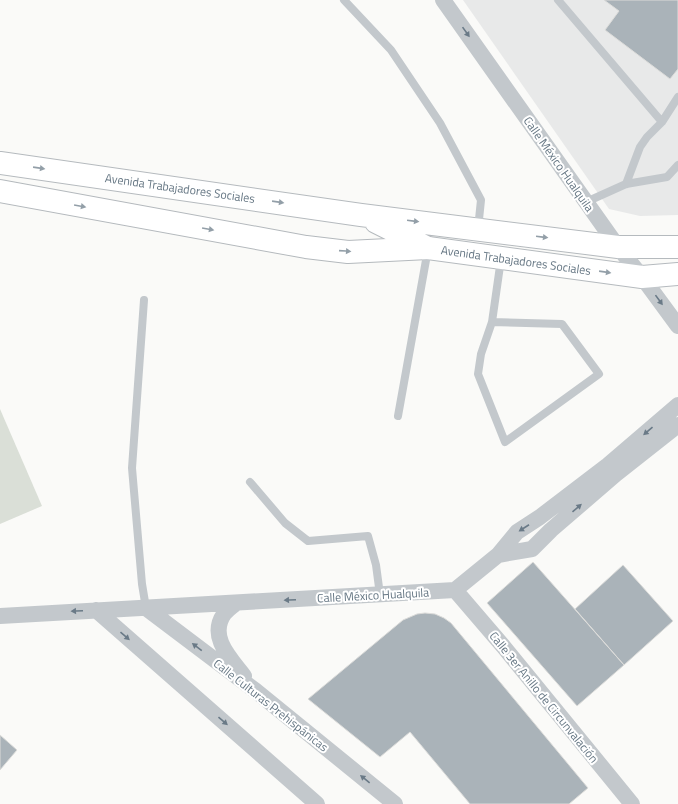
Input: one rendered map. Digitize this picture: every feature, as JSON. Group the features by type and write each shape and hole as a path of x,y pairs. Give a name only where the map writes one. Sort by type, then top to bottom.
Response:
{"main road":[{"name":"Avenida Trabajadores Sociales","path":"3,164 361,215 618,247 678,247"},
{"path":"0,191 306,247 348,252 428,248"},
{"name":"Avenida Trabajadores Sociales","path":"361,215 428,248 642,277 678,274"}],"street":[{"name":"Calle México Hualquila","path":"443,0 618,247 678,326"},
{"path":"498,555 532,549 678,405"},
{"path":"455,590 498,555 517,532 612,470 678,424"},
{"path":"540,517 551,530"},
{"name":"Calle México Hualquila","path":"0,616 235,604 455,590"},
{"name":"Calle 3er Anillo de Circunvalación","path":"455,590 508,652 632,804"},
{"path":"235,604 224,613 219,621 218,630 220,643 256,691"},
{"name":"Calle Culturas Prehispánicas","path":"146,608 256,691 396,804"},
{"path":"96,610 317,804"}],"lane":[{"path":"344,0 391,50 440,123 481,200 478,229"},
{"path":"558,0 662,122"},
{"path":"626,184 640,147 647,137 662,122 678,97"},
{"path":"586,202 626,184 667,177 678,165"},
{"path":"398,416 428,248"},
{"path":"492,322 562,324 600,374 505,442 478,374 481,354 492,322 502,258"},
{"path":"144,300 132,468 142,584 146,608"},
{"path":"250,482 285,523 308,541 368,536 376,565 380,595"}],"shaded area":[{"path":"463,0 678,0 678,215 640,216 609,209"},
{"path":"0,409 42,506 0,524"}],"building":[{"path":"604,0 678,0 678,69 670,79 605,30 619,11"},
{"path":"533,562 624,665 577,706 487,603"},
{"path":"623,565 673,621 624,665 575,609"},
{"path":"417,614 435,614 451,623 588,788 569,804 470,804 410,732 380,757 308,699 403,620"},
{"path":"0,735 17,750 0,770"}]}
